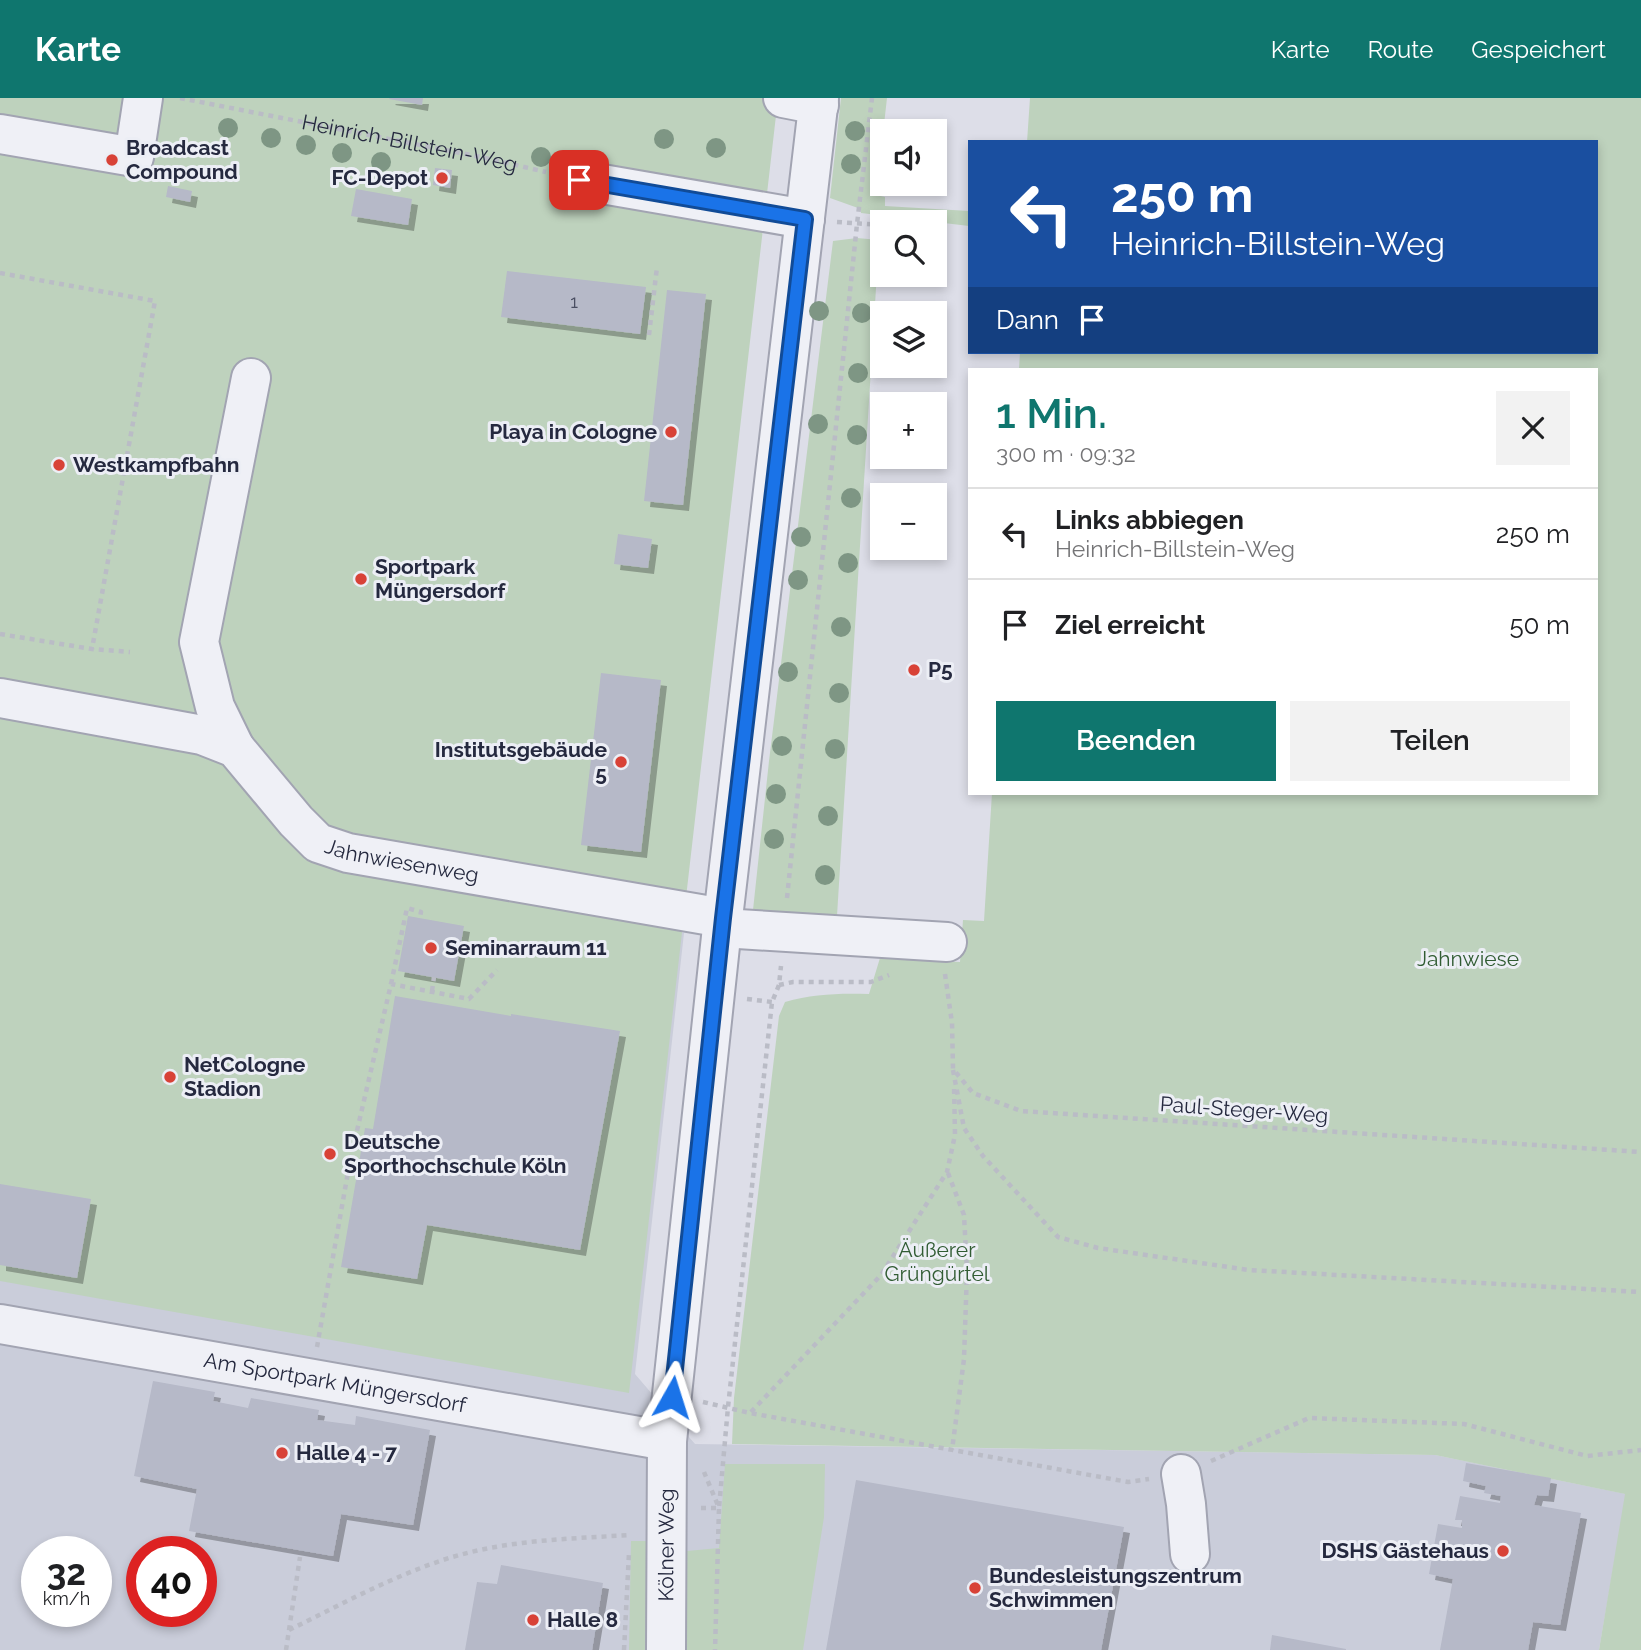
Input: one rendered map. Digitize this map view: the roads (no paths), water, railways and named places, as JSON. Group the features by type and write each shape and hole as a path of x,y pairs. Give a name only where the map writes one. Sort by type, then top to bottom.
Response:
{"street":[{"path":"0,134 134,157 143,98"},
{"name":"Kölner Weg","path":"666,1650 667,1441 722,923 805,219 807,100"},
{"path":"579,180 805,219"},
{"path":"235,748 215,707 199,642 251,378"},
{"name":"Jahnwiesenweg","path":"0,698 202,735 235,748 317,843 348,853 783,932 941,965"},
{"name":"Am Sportpark Müngersdorf","path":"0,1324 667,1441"},
{"path":"1181,1474 1190,1554"}],"place":[{"name":"Broadcast Compound","path":"112,160"},
{"name":"FC-Depot","path":"442,178"},
{"name":"Playa in Cologne","path":"671,432"},
{"name":"Westkampfbahn","path":"59,465"},
{"name":"Sportpark Müngersdorf","path":"361,579"},
{"name":"P5","path":"914,670"},
{"name":"Institutsgebäude 5","path":"621,762"},
{"name":"Seminarraum 11","path":"431,948"},
{"name":"NetCologne Stadion","path":"170,1077"},
{"name":"Deutsche Sporthochschule Köln","path":"330,1154"},
{"name":"Halle 4 - 7","path":"282,1453"},
{"name":"DSHS Gästehaus","path":"1503,1551"},
{"name":"Bundesleistungszentrum Schwimmen","path":"975,1588"},
{"name":"Halle 8","path":"533,1620"}],"park label":[{"name":"Jahnwiese","path":"1468,959"},
{"name":"Äußerer Grüngürtel","path":"937,1262"}]}
